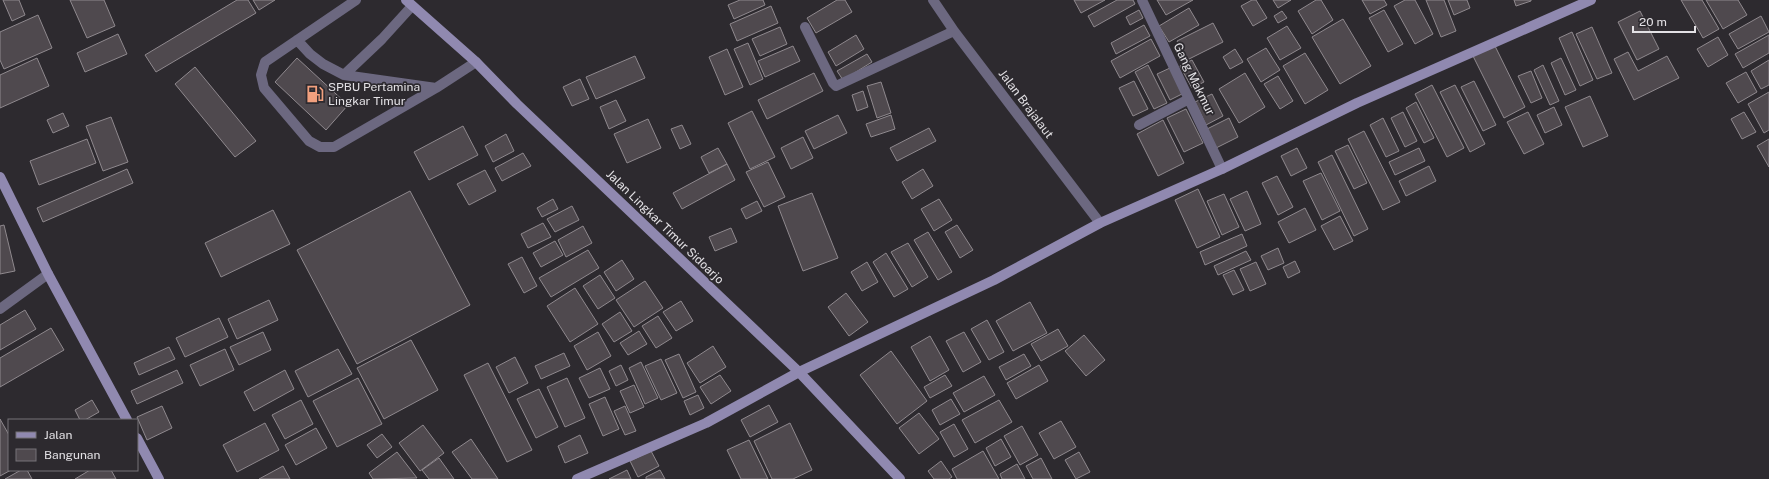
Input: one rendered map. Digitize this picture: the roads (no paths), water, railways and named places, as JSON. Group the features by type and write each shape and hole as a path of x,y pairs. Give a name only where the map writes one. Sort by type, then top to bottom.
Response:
{"street":[{"path":"356,0 265,62 261,75 264,88 309,141 320,147 334,147 436,88 476,62"},
{"name":"Jalan Brajalaut","path":"933,0 954,31 1104,221"},
{"name":"Gang Makmur","path":"1142,0 1222,169"},
{"path":"577,479 706,423 799,372 994,280 1104,221 1222,169 1357,103 1591,0"},
{"path":"344,76 382,39 409,3"},
{"name":"Jalan Lingkar Timur Sidoarjo","path":"409,3 476,62 517,104 799,372 900,479"},
{"path":"805,27 832,83 836,86 954,31"},
{"path":"297,40 310,54 323,64 344,76 436,88"},
{"path":"1139,125 1189,99"},
{"path":"0,177 48,274 126,419"},
{"path":"0,308 48,274"},
{"path":"138,440 159,479"}],"place":[{"name":"SPBU Pertamina Lingkar Timur","path":"315,94"}]}
